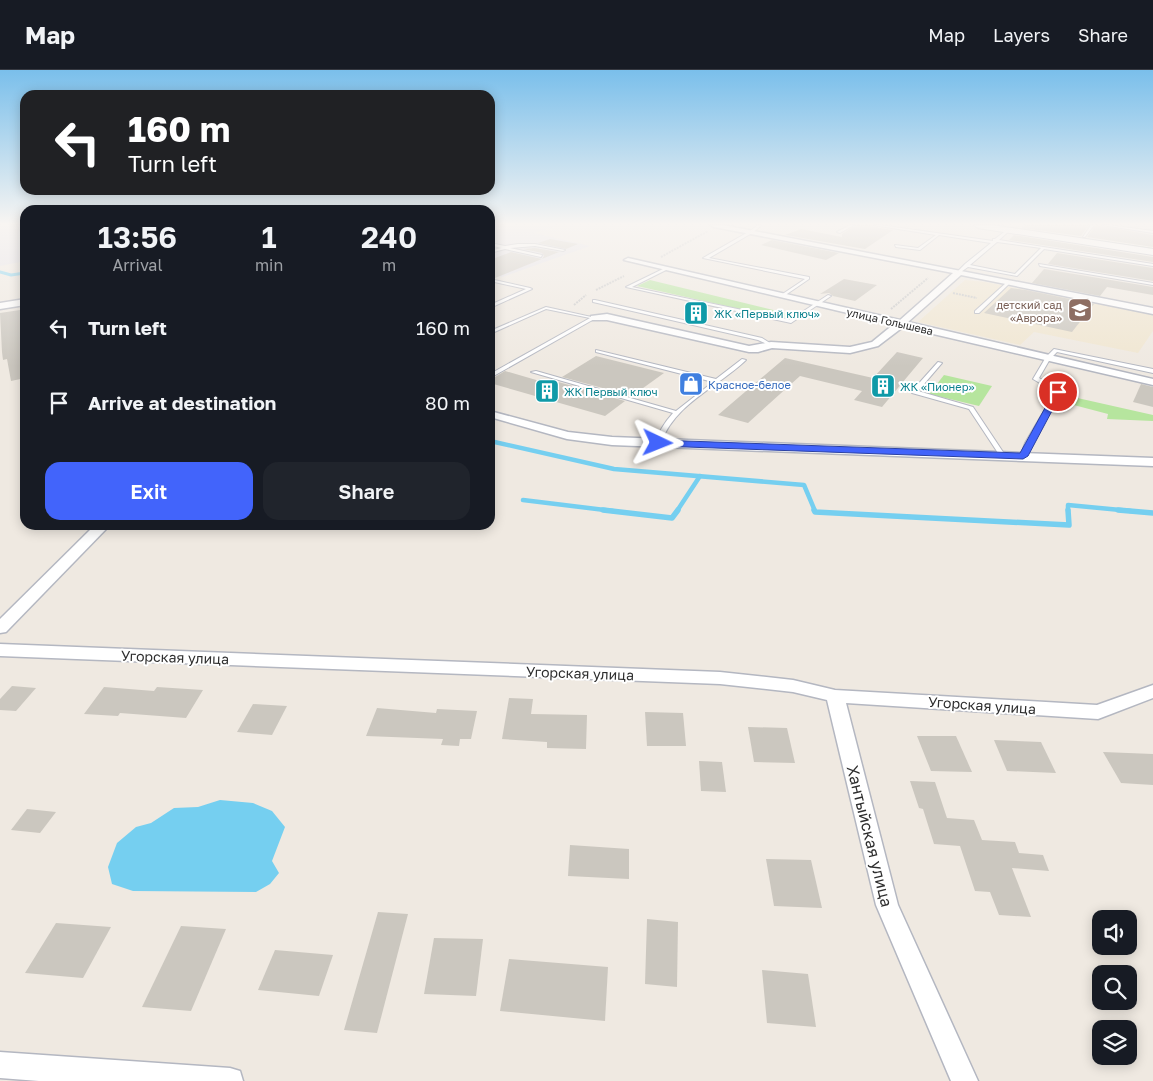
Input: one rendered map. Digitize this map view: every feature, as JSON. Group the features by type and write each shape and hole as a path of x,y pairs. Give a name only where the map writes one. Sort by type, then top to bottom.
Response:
{"street":[{"name":"улица Голышева","path":"679,272 1153,382"},
{"path":"954,272 1153,312"},
{"path":"594,318 607,317 750,349 771,345 850,350 875,344 892,329 901,324 958,273"},
{"path":"0,306 20,303"},
{"path":"495,415 567,435 612,441 1153,462"},
{"path":"0,628 98,530"},
{"name":"Угорская улица","path":"0,650 720,678 793,686 835,696 1098,712 1153,691"},
{"name":"Хантыйская улица","path":"835,696 887,905 964,1081"},
{"path":"0,1065 230,1081"}],"lane":[{"path":"658,272 628,287 791,322 829,296"},
{"path":"778,272 808,278 782,295"},
{"path":"1002,272 1016,275 1019,272"},
{"path":"1083,272 1153,284"},
{"path":"495,281 530,288 495,305"},
{"path":"977,312 1008,283"},
{"path":"595,301 760,339 771,345"},
{"path":"495,331 546,308 594,318"},
{"path":"495,373 594,318"},
{"path":"1023,456 1058,392 1036,379 1048,358 1056,350 1153,371"},
{"path":"598,351 717,381"},
{"path":"658,443 660,432 678,413 744,360"},
{"path":"940,363 914,392 972,408 1002,455"},
{"path":"534,372 678,413"}],"path":[{"path":"938,290 990,300"}],"shaded area":[{"path":"495,272 516,272 502,277 495,275"},
{"path":"965,280 985,282 1153,315 1153,331 1138,353 1034,332 1020,345 918,322"}],"green space":[{"path":"650,280 794,315 788,320 637,286"},
{"path":"944,375 992,386 979,406 929,394"},
{"path":"1073,397 1153,415 1153,421 1107,419 1108,414 1070,404"}],"water":[{"path":"220,800 253,803 272,811 285,827 272,861 279,873 270,884 256,892 133,891 112,884 108,867 117,843 136,827 151,823 174,808 198,807"}],"building":[{"path":"495,272 509,272 495,278"},
{"path":"1041,272 1063,272 1153,287 1153,295 1107,287 1100,296 1032,283"},
{"path":"1099,272 1153,272 1153,281"},
{"path":"844,279 877,285 855,301 833,296 829,293 820,294"},
{"path":"1011,288 1094,304 1072,332 984,313"},
{"path":"20,310 20,379 11,381 7,359 3,360 0,313"},
{"path":"897,352 923,358 882,407 854,400 862,391 800,376 748,423 718,415 785,358 873,378"},
{"path":"596,356 664,373 632,396 562,377"},
{"name":"ЖК Первый ключ","path":"505,371 550,384 555,381 625,401 605,416 495,384 495,377"},
{"path":"1141,384 1153,387 1153,407 1133,402"},
{"path":"12,686 36,688 16,711 0,710 0,699"},
{"path":"104,687 154,691 157,687 203,690 186,718 120,713 118,716 84,714"},
{"path":"509,698 533,699 531,714 587,715 586,749 547,748 547,742 502,739"},
{"path":"253,704 287,706 272,735 237,732"},
{"path":"377,708 436,713 437,709 477,711 471,739 460,739 459,746 441,745 443,739 366,736"},
{"path":"645,712 683,713 686,746 647,746"},
{"path":"748,727 787,728 795,763 754,762"},
{"path":"917,736 956,736 972,772 931,771"},
{"path":"994,740 1041,742 1056,773 1007,771"},
{"path":"1103,752 1153,754 1153,785 1121,783"},
{"path":"699,761 722,762 726,792 701,791"},
{"path":"910,781 935,782 947,818 974,820 982,840 1015,842 1019,853 1043,855 1049,871 1012,868 1031,917 999,915 990,892 975,891 960,846 934,844 923,809 919,808"},
{"path":"27,809 56,812 40,833 11,830"},
{"path":"570,845 629,849 629,879 568,876"},
{"path":"766,859 811,860 822,908 774,906"},
{"path":"378,912 408,914 377,1033 344,1030"},
{"path":"647,919 678,922 677,987 645,984"},
{"path":"56,923 111,927 83,978 25,973"},
{"path":"181,926 226,929 191,1011 142,1007"},
{"path":"434,938 483,939 476,996 424,994"},
{"path":"275,950 333,955 319,996 258,990"},
{"path":"509,959 608,967 605,1021 500,1011"},
{"path":"762,970 808,974 816,1027 767,1023"}],"waterway":[{"path":"1,272 11,275 20,274"},
{"path":"495,442 614,469 700,476"},
{"path":"677,511 700,476"},
{"path":"700,476 804,485 815,511"},
{"path":"523,500 613,511"},
{"path":"1068,510 1068,505 1131,511"},
{"path":"603,510 672,518 678,510"},
{"path":"814,510 815,512 1069,525 1068,510"},
{"path":"1118,510 1153,513"}],"place":[{"name":"детский сад «Аврора»","path":"1080,310"},
{"name":"ЖК «Первый ключ»","path":"696,313"},
{"name":"Красное-белое","path":"691,384"},
{"name":"ЖК «Пионер»","path":"883,386"},
{"name":"ЖК Первый ключ","path":"547,391"}],"route":[{"path":"658,443 1023,456 1028,443 1058,392"}]}
